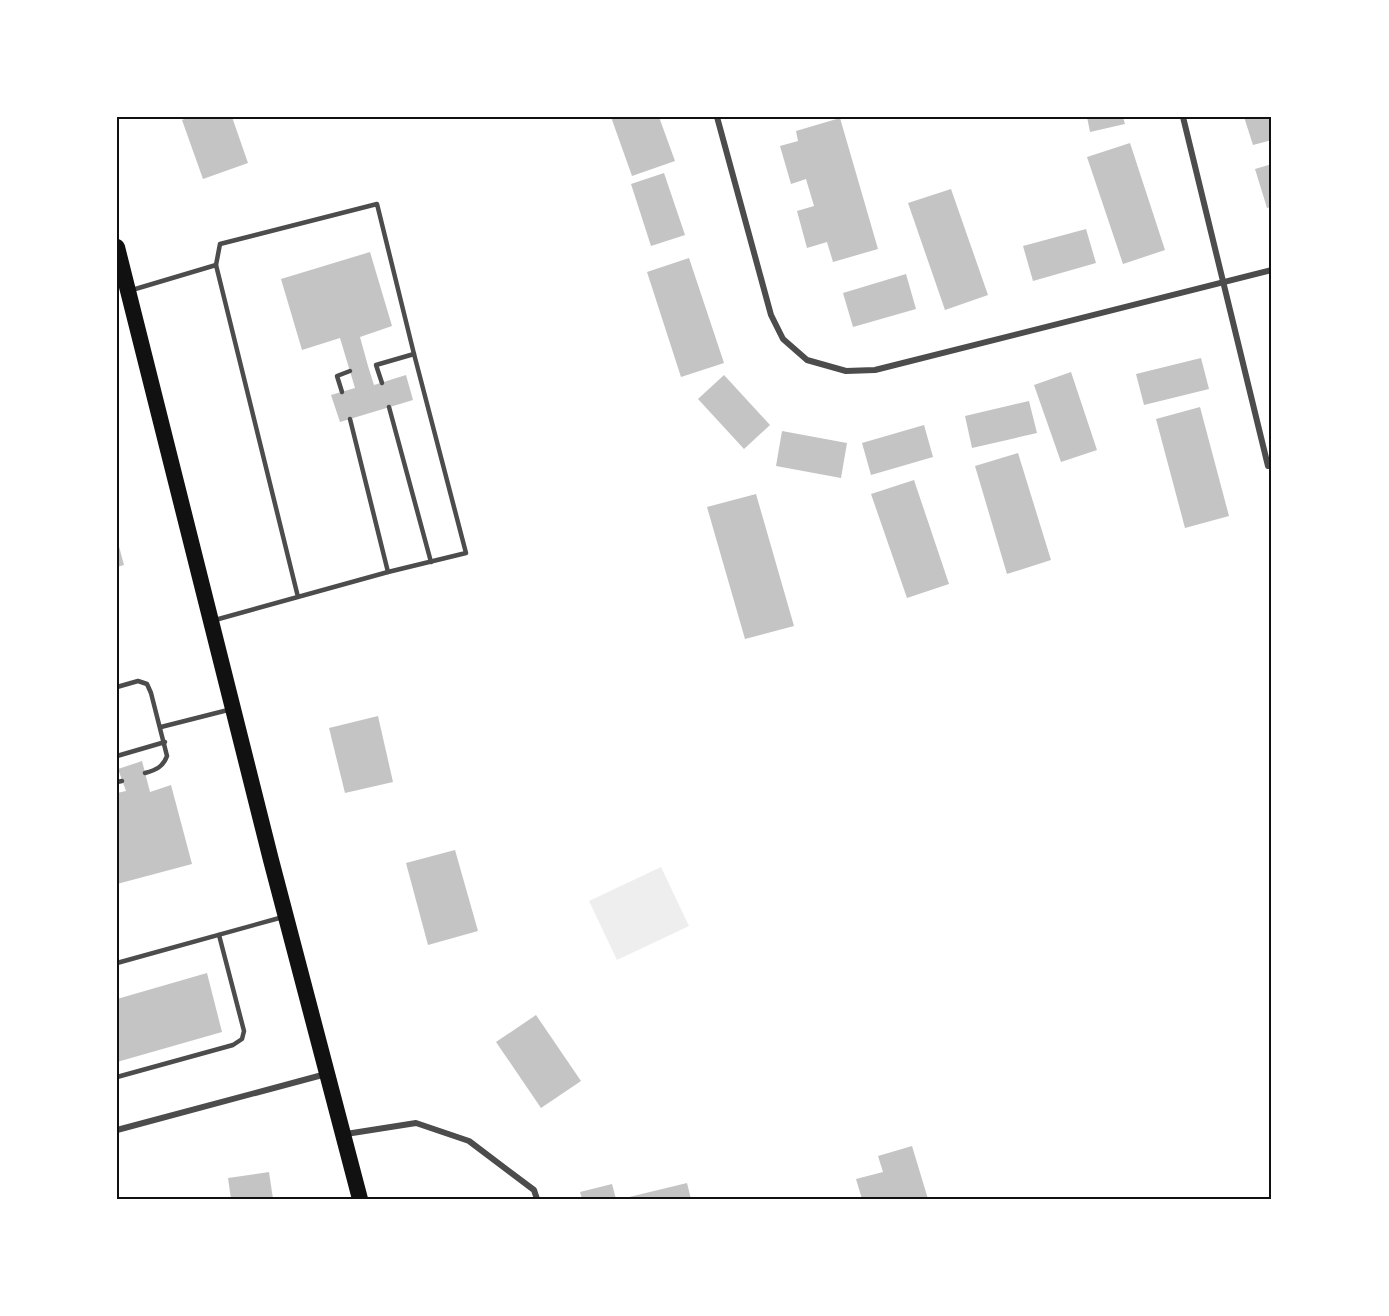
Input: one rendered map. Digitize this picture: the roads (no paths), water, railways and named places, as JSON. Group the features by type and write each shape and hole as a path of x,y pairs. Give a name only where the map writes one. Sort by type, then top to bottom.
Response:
{"highway":[{"path":"117,247 285,917 360,1199"}],"street":[{"path":"717,117 771,315 783,339 807,360 846,371 874,370 1272,270"},
{"path":"1183,117 1268,466"},
{"path":"117,1130 327,1074"},
{"path":"344,1135 416,1123 469,1141 534,1190 537,1199"}],"lane":[{"path":"211,621 466,553 377,204 220,244 216,265 298,597"},
{"path":"128,291 216,265"},
{"path":"368,366 414,354"},
{"path":"376,364 382,383"},
{"path":"342,392 337,376 350,372"},
{"path":"389,407 431,562"},
{"path":"350,419 388,572"},
{"path":"117,687 138,681 147,684 161,727 167,756 157,770 145,773"},
{"path":"161,727 233,709"},
{"path":"117,756 165,742"},
{"path":"117,963 285,917"},
{"path":"117,1077 233,1046 242,1039 244,1031 219,935"}]}
